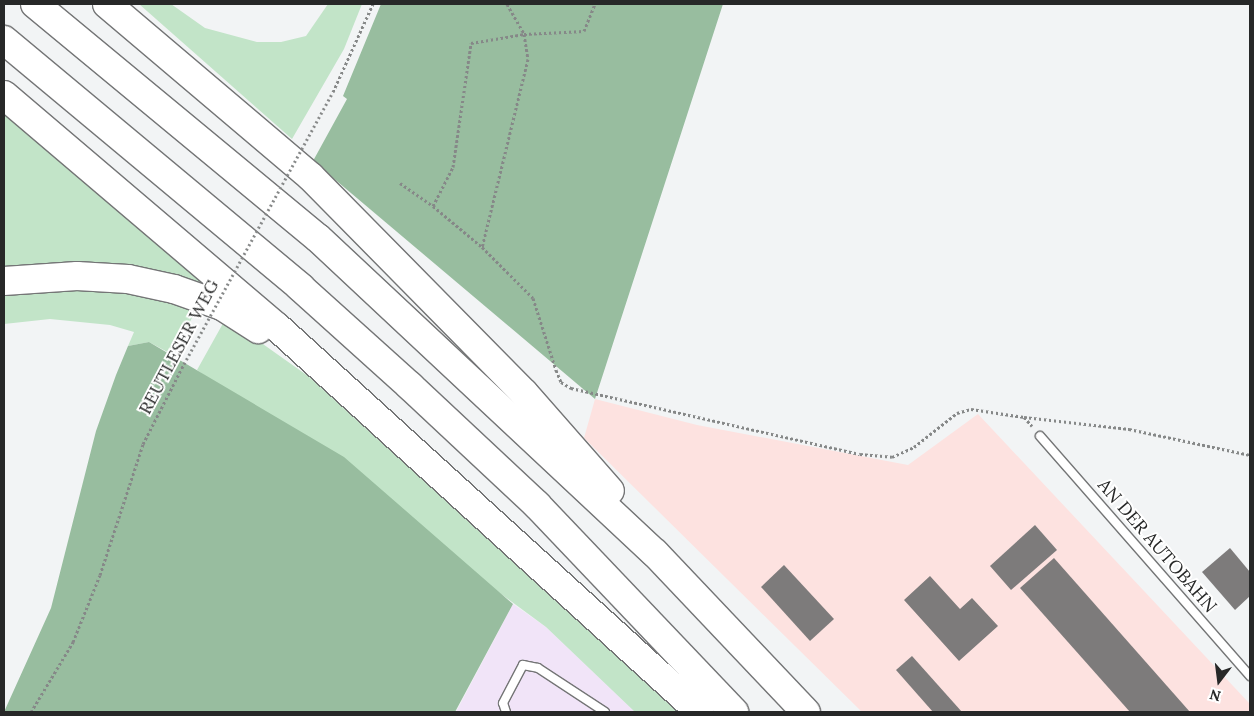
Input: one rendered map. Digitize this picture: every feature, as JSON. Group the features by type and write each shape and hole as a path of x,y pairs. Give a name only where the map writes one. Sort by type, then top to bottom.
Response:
{"highway":[{"path":"35,4 318,238 655,553 806,712"},
{"path":"107,4 195,75 311,177 437,303 566,438 655,553"},
{"path":"123,4 195,75"},
{"path":"4,40 300,287 410,386 537,505 734,712"},
{"path":"4,95 263,315 700,712"},
{"path":"4,281 77,276 128,279 174,289 222,306 251,323 396,435"}],"lane":[{"name":"AN DER AUTOBAHN","path":"1040,436 1250,676"},
{"path":"505,712 503,702 523,665 538,668 605,712"}],"path":[{"name":"REUTLESER WEG","path":"31,712 73,642 100,575 144,444 184,364 333,92 373,4"},
{"path":"482,247 528,59 524,34 507,4"},
{"path":"433,206 453,167 471,43 524,34 584,31 595,4"},
{"path":"400,183 433,206 482,247 533,298 561,382 571,388 860,454 892,457 914,447 957,413 971,408 1024,417 1129,429 1250,455"},
{"path":"1024,417 1040,436"}],"shaded area":[{"path":"595,399 697,425 908,465 978,414 1250,704 1250,712 862,712 584,438"},
{"path":"513,604 546,627 635,712 456,712"}],"green space":[{"path":"139,4 171,4 205,28 257,42 281,42 306,36 328,4 362,4 344,49 292,139"},
{"path":"381,4 723,4 595,399 313,161 347,99 343,96"},
{"path":"4,109 211,285 207,292 4,273"},
{"path":"104,285 198,306 173,355 149,342 128,346 134,332 110,325 50,319 4,324 4,289"},
{"path":"226,318 308,376 679,712 635,712 546,627 197,370"},
{"path":"149,342 344,457 513,604 455,712 4,712 51,608 96,431 116,375 128,346"}],"building":[{"path":"1035,525 1057,550 1011,590 990,566"},
{"path":"1230,548 1250,572 1250,596 1235,610 1202,572"},
{"path":"1054,558 1190,712 1130,712 1020,588"},
{"path":"784,565 834,619 810,641 761,587"},
{"path":"930,576 960,609 972,598 998,626 959,661 904,600"},
{"path":"912,656 962,712 933,712 896,670"}]}
